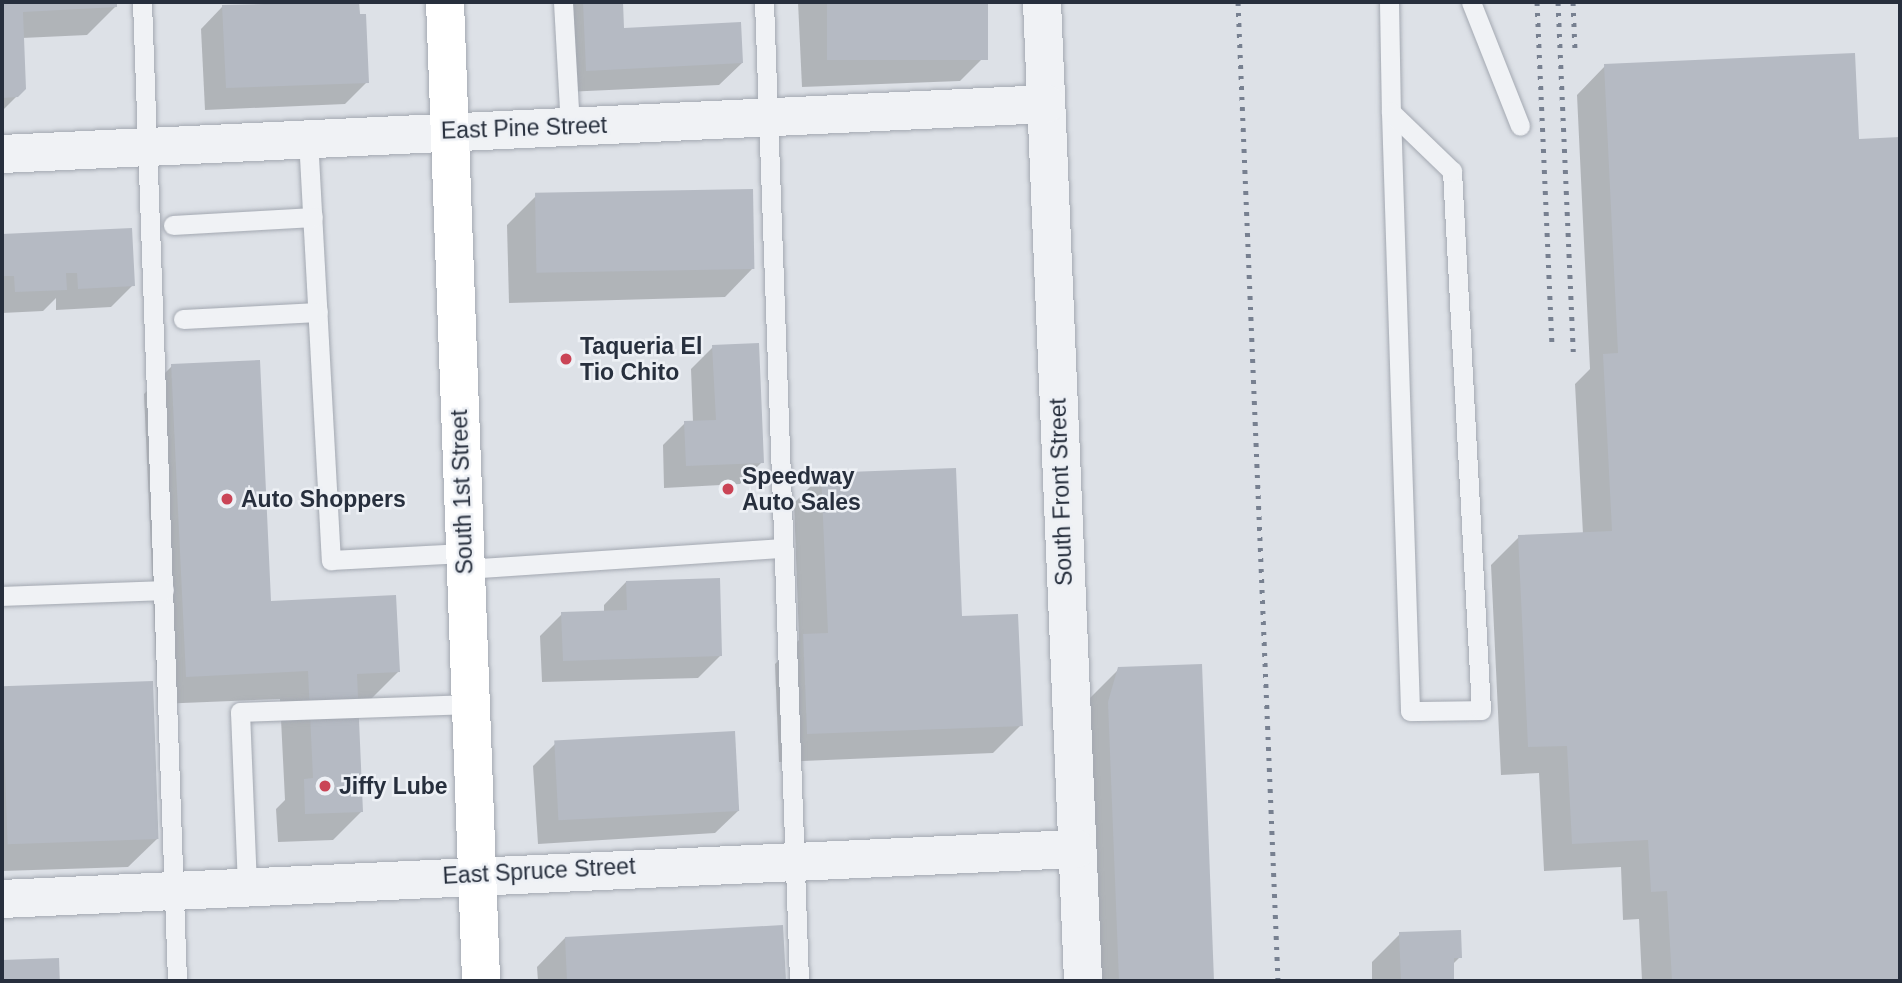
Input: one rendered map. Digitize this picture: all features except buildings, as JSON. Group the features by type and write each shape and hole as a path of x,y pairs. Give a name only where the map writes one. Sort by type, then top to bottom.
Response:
{"main road":[{"name":"South 1st Street","path":"446,2 475,874 481,981"}],"street":[{"name":"South Front Street","path":"1042,2 1083,981"},
{"name":"East Pine Street","path":"2,154 1046,104"},
{"name":"East Spruce Street","path":"2,899 475,874 1076,849"}],"lane":[{"path":"142,2 177,981"},
{"path":"563,2 570,126"},
{"path":"764,2 799,981"},
{"path":"1389,2 1391,112 1410,711 1481,710 1452,171 1391,112"},
{"path":"1471,2 1520,126"},
{"path":"308,138 331,559 465,561 783,548"},
{"path":"173,225 313,217"},
{"path":"183,319 318,312"},
{"path":"2,596 164,590"},
{"path":"247,886 240,712 470,704"}],"railway":[{"path":"1238,2 1278,981"},
{"path":"1537,2 1552,347"},
{"path":"1558,2 1573,352"},
{"path":"1573,2 1575,50"}],"place":[{"name":"Taqueria El Tio Chito","path":"566,359"},
{"name":"Speedway Auto Sales","path":"728,489"},
{"name":"Auto Shoppers","path":"227,499"},
{"name":"Jiffy Lube","path":"325,786"}]}
